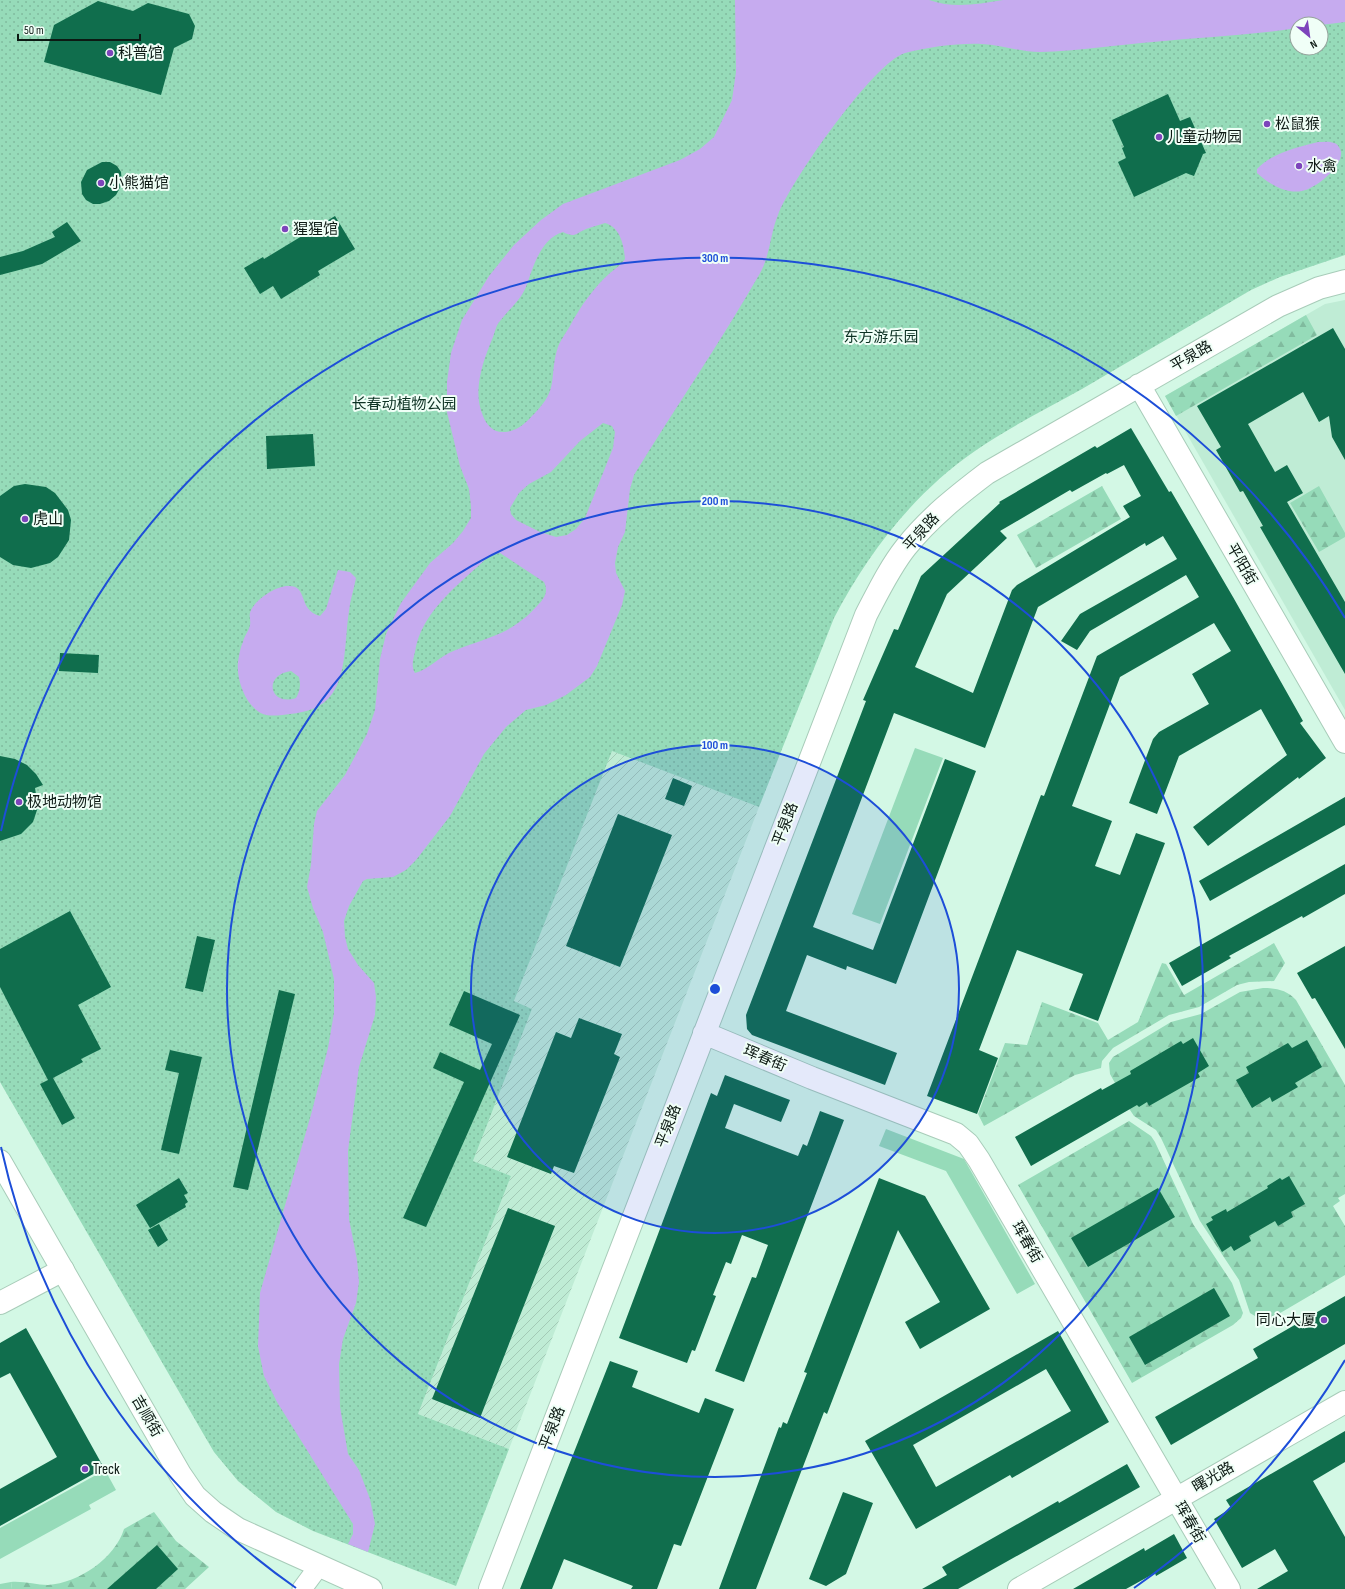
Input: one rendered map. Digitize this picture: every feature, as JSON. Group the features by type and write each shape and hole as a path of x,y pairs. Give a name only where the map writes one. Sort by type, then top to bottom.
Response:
{"street":[{"name":"平泉路","path":"490,1589 866,615 890,571 906,547 930,521 958,495 987,473 1278,306 1319,288 1345,281"},
{"name":"平阳街","path":"1139,386 1345,742"},
{"name":"珲春街","path":"704,1033 812,1078 956,1134 968,1144 983,1167 1229,1589"},
{"name":"吉顺街","path":"0,1161 180,1474 195,1496 213,1512 238,1529 371,1589"},
{"path":"0,1304 63,1270"},
{"name":"曙光路","path":"1019,1589 1345,1402"},
{"path":"302,1589 319,1566"}],"shaded area":[{"path":"735,0 929,0 938,3 966,5 1003,0 1345,0 1345,22 1329,24 1329,16 1289,16 1289,29 1279,31 1040,52 989,45 963,44 905,53 891,61 874,77 854,100 834,125 799,177 778,215 763,268 729,326 634,475 630,489 625,532 618,547 615,563 616,573 625,591 622,605 597,666 590,677 566,695 546,705 526,710 506,727 484,754 450,816 416,860 406,870 393,877 367,879 363,881 349,906 344,921 345,937 348,949 358,965 374,983 376,997 375,1015 359,1067 348,1151 349,1219 357,1260 359,1282 356,1303 343,1339 339,1364 340,1407 348,1454 359,1470 370,1499 375,1524 368,1552 348,1544 353,1534 353,1524 277,1402 264,1376 258,1346 260,1293 312,1111 328,1048 334,1013 334,979 323,932 313,908 307,887 311,865 314,824 317,811 345,775 367,734 375,710 380,659 386,634 401,603 430,563 453,543 471,518 469,489 460,466 447,412 447,382 451,353 462,320 489,276 514,245 541,220 563,204 680,160 700,149 714,137 732,100 736,72","holes":["605,223 610,225 618,232 624,248 625,259 593,291 578,312 561,341 558,347 552,383 547,397 543,404 522,426 505,432 494,430 489,426 483,416 480,406 479,386 480,376 486,356 498,324 524,292 538,255 548,241 563,232 570,235 575,235 586,229","603,423 612,426 615,432 613,448 585,518 576,529 567,535 556,537 540,532 516,520 511,514 510,508 519,493 529,484 551,472 580,441","500,553 544,582 546,589 544,598 516,625 445,655 424,669 415,673 413,663 419,638 425,624 433,612 442,600 487,558 493,554"]},
{"name":"水禽","path":"1318,142 1332,142 1339,146 1341,152 1338,164 1321,182 1314,186 1296,192 1284,190 1267,181 1257,173 1257,169 1270,159 1294,149"},
{"path":"1345,300 1345,710 1165,396 1325,304"},
{"path":"338,570 350,572 356,578 350,607 345,654 337,686 324,703 314,708 284,715 273,716 263,714 252,705 243,692 238,669 241,647 250,624 250,614 252,608 260,599 271,591 288,586 299,589 305,604 313,613 320,616 326,609","holes":["291,671 299,677 300,688 296,698 287,700 280,698 275,694 273,684 276,678"]},
{"path":"612,750 759,807 509,1449 418,1414 511,1176 473,1161 532,1009 514,1001"}],"green space":[{"name":"长春动植物公园","path":"0,0 1345,0 1345,255 1280,277 1251,290 1082,389 1001,434 975,451 932,486 894,526 877,548 847,594 834,618 759,807 612,751 514,1001 532,1009 473,1161 511,1176 418,1414 509,1449 456,1586 313,1531 276,1512 238,1481 214,1452 0,1082"},
{"path":"1306,315 1317,335 1176,416 1165,396"},
{"path":"1102,486 1121,519 1036,568 1017,535"},
{"path":"1319,486 1345,533 1345,537 1319,552 1290,503"},
{"path":"915,748 943,758 880,924 852,914"},
{"path":"1274,943 1285,963 1274,981 1249,982 1237,985 1199,1007 1169,1015 1113,1048 1102,1061 1101,1068 1075,1075 984,1126 978,1114 1005,1043 1027,1045 1042,1002 1098,1023 1108,1040 1138,1022 1162,963 1166,964 1184,995"},
{"path":"1263,988 1281,990 1296,1000 1345,1085 1345,1194 1338,1198 1340,1201 1333,1206 1345,1226 1345,1275 1265,1322 1250,1313 1239,1280 1200,1221 1161,1138 1156,1130 1134,1116 1110,1074 1109,1063 1113,1057 1171,1022 1201,1014 1240,992"},
{"path":"1129,1121 1151,1136 1155,1142 1193,1224 1232,1283 1243,1313 1241,1318 1233,1325 1132,1383 1018,1185"},
{"path":"886,1129 964,1159 1035,1284 1017,1294 946,1171 879,1146"},
{"path":"105,1470 116,1490 89,1505 91,1509 0,1559 0,1528"},
{"path":"154,1512 176,1541 209,1567 185,1589 12,1589 11,1582 48,1585 60,1583 83,1574 104,1559 113,1550 124,1529"},
{"path":"11,1582 12,1589 0,1589 0,1584"}],"building":[{"name":"科普馆","path":"98,1 133,11 148,3 189,14 195,26 192,39 174,48 161,95 44,62 54,25"},
{"name":"儿童动物园","path":"1168,94 1180,121 1190,117 1206,153 1203,154 1194,176 1186,173 1134,197 1118,162 1126,158 1122,148 1124,147 1112,120"},
{"name":"小熊猫馆","path":"102,162 110,162 117,166 121,172 122,184 116,195 109,201 100,204 93,204 86,200 82,194 81,182 87,170"},
{"path":"335,216 355,249 318,271 320,275 281,299 273,286 260,294 244,268 263,257 264,259"},
{"path":"67,222 81,241 42,264 0,275 0,257 23,251 55,237 52,232"},
{"path":"1333,328 1345,349 1345,460 1332,437 1329,416 1319,422 1303,392 1248,424 1275,472 1287,465 1303,493 1287,502 1345,602 1345,674 1260,527 1263,526 1243,491 1240,492 1216,450 1221,447 1197,406"},
{"path":"1131,428 1169,492 1171,491 1233,597 1303,721 1300,723 1326,758 1299,779 1298,777 1208,846 1193,827 1287,755 1261,709 1179,756 1157,814 1129,803 1153,739 1159,732 1209,704 1192,674 1231,651 1214,623 1120,677 1072,806 1112,821 1095,866 1120,875 1136,833 1165,843 1098,1021 1069,1010 1083,974 1017,950 979,1050 998,1058 977,1114 927,1096 1041,795 1044,796 1097,656 1199,597 1186,575 1090,631 1077,650 1061,641 1080,614 1177,559 1163,536 1146,546 1145,543 1038,607 985,748 894,713 813,927 873,950 945,759 976,771 896,984 847,966 846,970 807,955 786,1011 897,1053 885,1085 752,1035 747,1029 746,1015 866,701 863,700 894,629 898,630 921,576 1000,503 999,502 1095,446 1097,448","holes":["1124,465 1141,496 1123,506 1130,517 1017,585 1012,590 973,693 915,667 947,594 1007,538 1000,531 1070,490 1072,492"]},
{"path":"313,434 315,466 267,469 266,436"},
{"path":"25,484 46,487 55,493 68,510 71,520 69,540 58,557 50,563 31,568 13,565 0,557 0,496 14,486"},
{"path":"60,653 99,655 98,673 59,671"},
{"name":"极地动物馆","path":"0,756 15,759 27,765 36,774 43,785 35,788 38,807 33,822 21,834 0,841"},
{"path":"673,778 692,786 684,806 665,799"},
{"path":"1345,797 1345,825 1210,901 1199,881"},
{"path":"618,814 672,835 620,967 566,946"},
{"path":"1345,864 1345,894 1303,918 1302,916 1229,956 1231,958 1182,986 1169,963"},
{"path":"70,911 111,987 78,1005 101,1049 81,1059 83,1062 53,1078 75,1118 62,1125 40,1084 48,1080 0,987 0,949"},
{"path":"197,936 215,940 203,992 185,988"},
{"path":"1345,946 1345,1049 1315,998 1312,999 1297,973"},
{"path":"279,990 295,994 248,1190 233,1187"},
{"path":"464,991 520,1015 426,1227 403,1218 464,1082 433,1068 440,1052 480,1070 492,1044 449,1025"},
{"path":"579,1018 622,1034 614,1054 620,1057 574,1173 554,1166 551,1174 507,1157 556,1032 571,1038"},
{"path":"1193,1038 1209,1066 1198,1073 1200,1077 1149,1106 1147,1102 1139,1107 1137,1105 1031,1166 1015,1137 1101,1088 1102,1090 1131,1074 1130,1071 1181,1041 1183,1044"},
{"path":"1307,1040 1322,1067 1295,1083 1298,1087 1272,1102 1270,1097 1252,1108 1236,1080 1249,1073 1246,1067 1288,1043 1292,1048"},
{"path":"170,1050 202,1057 179,1154 161,1150 179,1073 165,1070"},
{"path":"725,1075 790,1100 781,1122 734,1104 725,1128 798,1156 803,1144 807,1146 820,1111 844,1120 744,1382 715,1371 752,1277 756,1278 768,1245 742,1235 731,1264 726,1262 713,1295 716,1296 695,1351 692,1350 687,1363 619,1338 711,1093 717,1096"},
{"path":"1289,1176 1305,1204 1291,1212 1293,1217 1278,1226 1275,1221 1249,1236 1251,1241 1234,1251 1231,1246 1222,1252 1206,1224 1213,1220 1211,1217 1226,1209 1227,1212 1268,1188 1267,1186 1280,1178 1282,1180"},
{"path":"179,1178 188,1193 184,1195 188,1202 185,1204 186,1207 150,1228 136,1205"},
{"path":"879,1178 925,1196 990,1309 920,1349 905,1322 940,1302 898,1230 827,1414 824,1412 756,1589 719,1589 779,1427 781,1428 783,1422 787,1424 807,1373 804,1372"},
{"path":"1158,1188 1175,1217 1088,1267 1071,1238"},
{"path":"508,1208 555,1226 480,1418 432,1399"},
{"path":"159,1224 168,1240 158,1247 148,1230"},
{"path":"1214,1288 1230,1316 1145,1365 1129,1337"},
{"path":"1345,1296 1345,1344 1171,1445 1155,1417 1258,1358 1253,1349"},
{"path":"26,1328 104,1468 0,1526 0,1489 57,1457 10,1373 0,1378 0,1343"},
{"path":"1058,1331 1109,1422 1012,1478 1010,1475 916,1529 865,1441","holes":["1046,1369 1071,1411 936,1487 913,1445"]},
{"path":"610,1361 638,1371 632,1387 699,1413 705,1398 734,1409 681,1546 674,1544 657,1589 631,1589 633,1586 564,1559 552,1589 520,1589"},
{"path":"1345,1431 1345,1462 1313,1481 1345,1537 1345,1589 1257,1589 1288,1571 1275,1549 1242,1568 1214,1519 1231,1508 1226,1500"},
{"path":"1127,1464 1140,1487 958,1589 922,1589 947,1575 942,1567 1058,1501 1059,1503"},
{"path":"843,1492 873,1503 846,1574 826,1586 809,1579"},
{"path":"1174,1534 1187,1558 1156,1576 1155,1573 1126,1589 1073,1589 1144,1548 1145,1551"},
{"path":"157,1545 178,1569 156,1589 107,1589"}],"place":[{"name":"科普馆","path":"110,53"},
{"name":"松鼠猴","path":"1267,124"},
{"name":"儿童动物园","path":"1159,137"},
{"name":"水禽","path":"1299,166"},
{"name":"小熊猫馆","path":"101,183"},
{"name":"猩猩馆","path":"285,229"},
{"name":"虎山","path":"25,519"},
{"name":"极地动物馆","path":"19,802"},
{"name":"同心大厦","path":"1324,1320"},
{"name":"Treck","path":"85,1469"}],"park label":[{"name":"东方游乐园","path":"881,337"}]}
